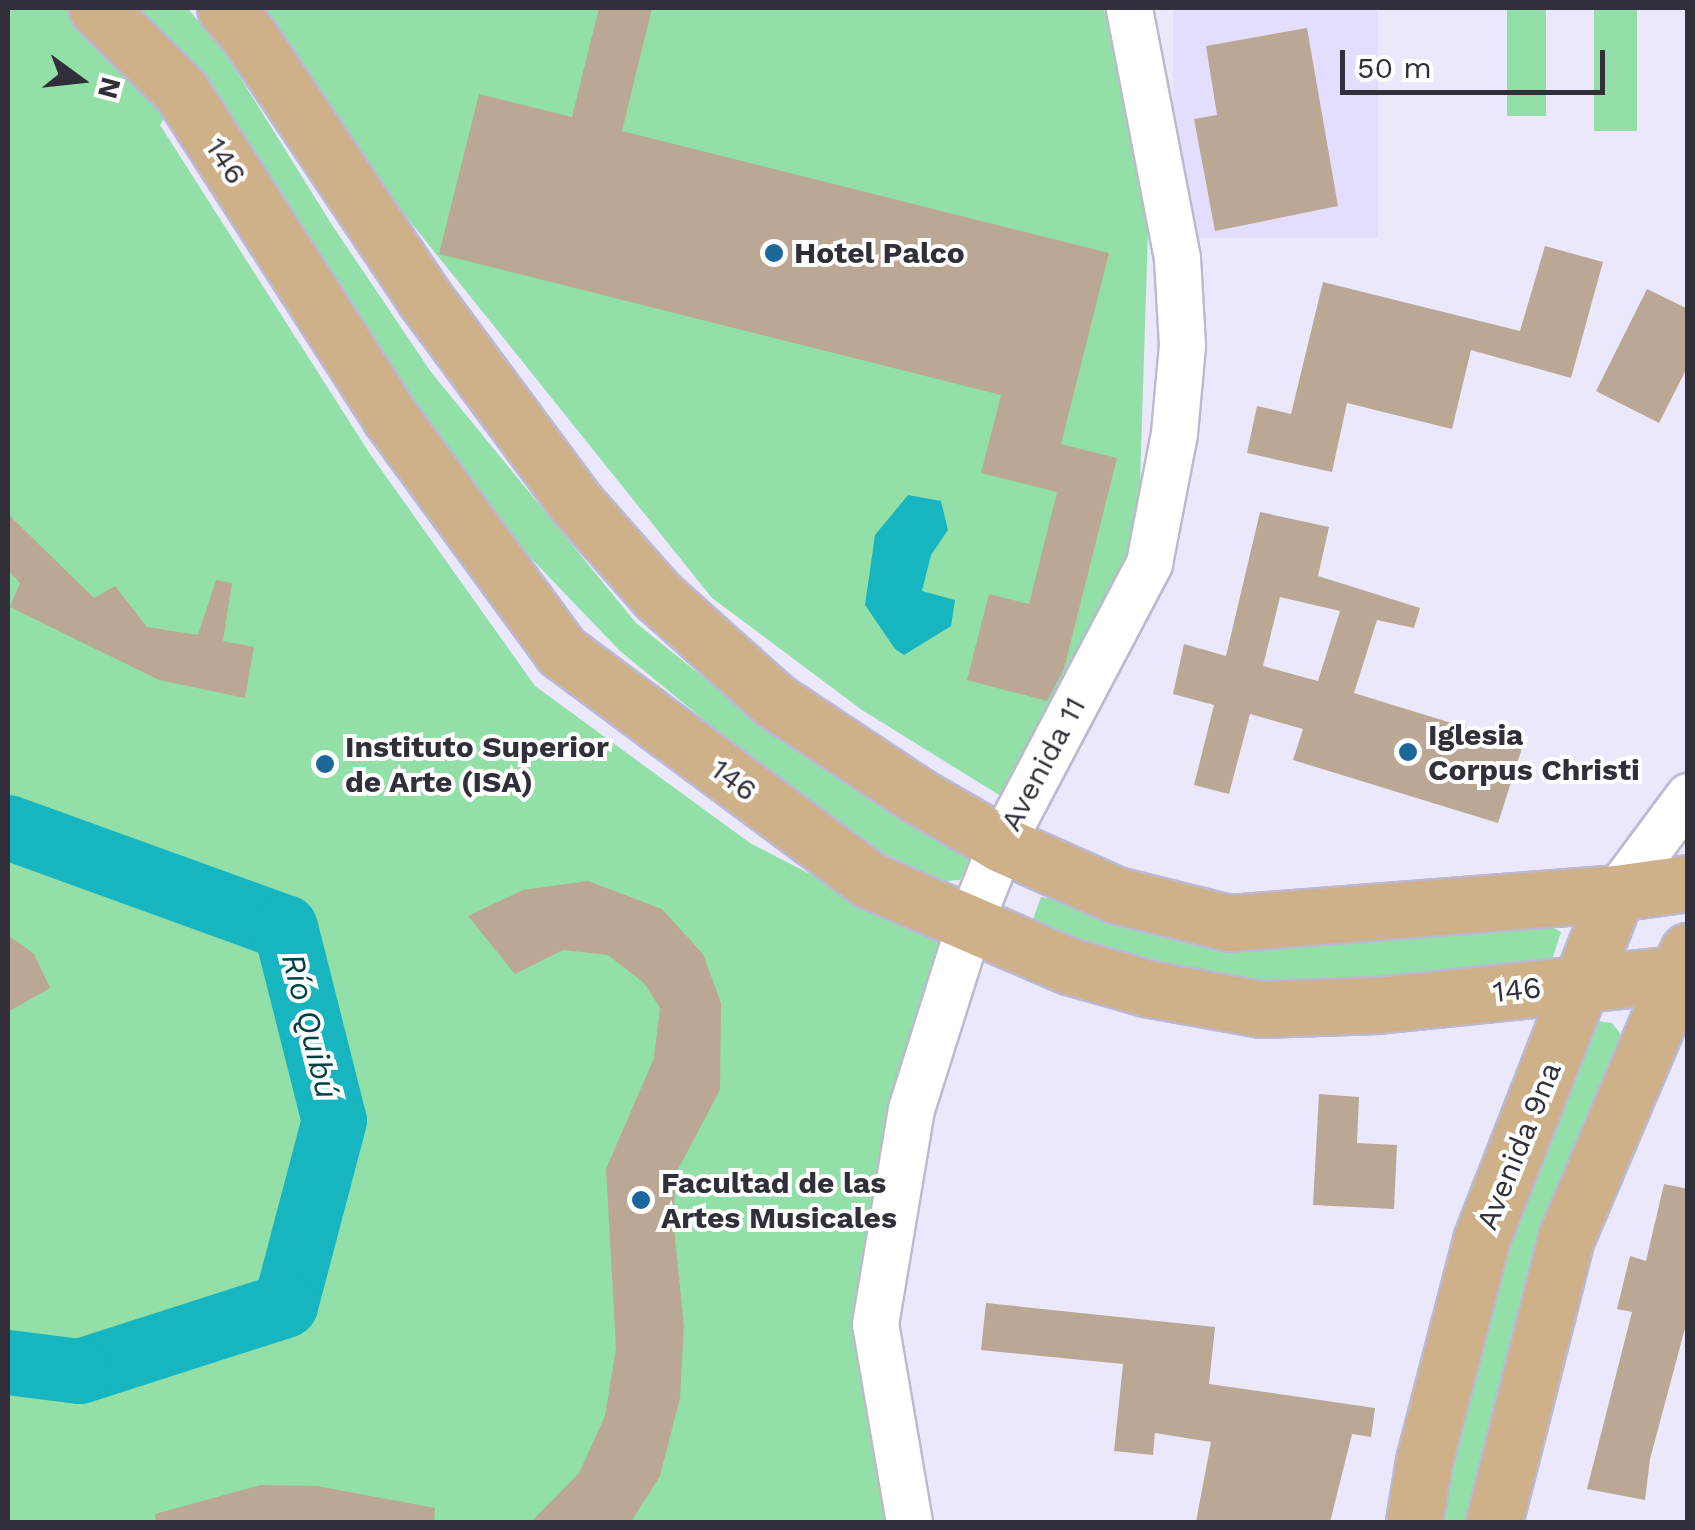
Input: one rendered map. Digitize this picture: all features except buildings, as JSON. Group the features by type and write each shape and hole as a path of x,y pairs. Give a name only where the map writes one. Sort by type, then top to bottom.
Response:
{"main road":[{"name":"146","path":"97,8 181,91 390,417 561,650 869,880 1085,971 1150,989 1261,1008 1378,1006 1685,966"},
{"path":"225,8 248,33 425,300 576,502 658,596 774,701 918,796 1002,844 1116,895 1229,923 1616,893 1688,883"},
{"name":"Avenida 9na","path":"1414,1522 1424,1461 1481,1240 1585,982 1616,893"},
{"path":"1494,1522 1566,1238 1685,966"}],"street":[{"name":"Avenida 11","path":"909,1522 875,1324 911,1109 969,925 1002,844 1149,563 1174,433 1182,345 1178,258 1129,8"},
{"name":"Avenida 9na","path":"1616,893 1688,796"}],"shaded area":[{"path":"1173,8 1378,8 1378,238 1173,238"}],"green space":[{"name":"Instituto Superior de Arte (ISA)","path":"8,8 97,8 181,91 160,125 370,454 535,686 750,843 952,947 875,1324 909,1522 8,1522"},
{"path":"139,8 187,8 222,48 332,225 431,372 636,623 775,735 970,859 960,880 945,881 882,853 764,769 620,651 527,554 406,397"},
{"path":"266,8 1104,8 1148,231 1138,546 1012,803 862,710 712,598 380,184"},
{"path":"1507,8 1546,8 1546,116 1507,116"},
{"path":"1594,8 1637,8 1637,131 1594,131"},
{"path":"1041,897 1069,901 1201,943 1245,950 1550,926 1561,932 1551,963 1536,969 1332,981 1224,981 1042,937 1032,922"},
{"path":"1598,1021 1612,1023 1620,1033 1618,1053 1534,1254 1488,1428 1469,1522 1440,1522 1459,1429 1518,1217 1589,1031"}],"water":[{"path":"908,495 941,501 948,530 931,555 922,591 955,600 951,626 904,655 895,649 865,605 875,535"}],"waterway":[{"name":"Río Quibú","path":"8,827 285,927 334,1120 285,1305 79,1371 8,1362"}],"place":[{"name":"Hotel Palco","path":"774,253"},
{"name":"Iglesia Corpus Christi","path":"1408,752"},
{"name":"Instituto Superior de Arte (ISA)","path":"325,764"},
{"name":"Facultad de las Artes Musicales","path":"641,1200"}]}
